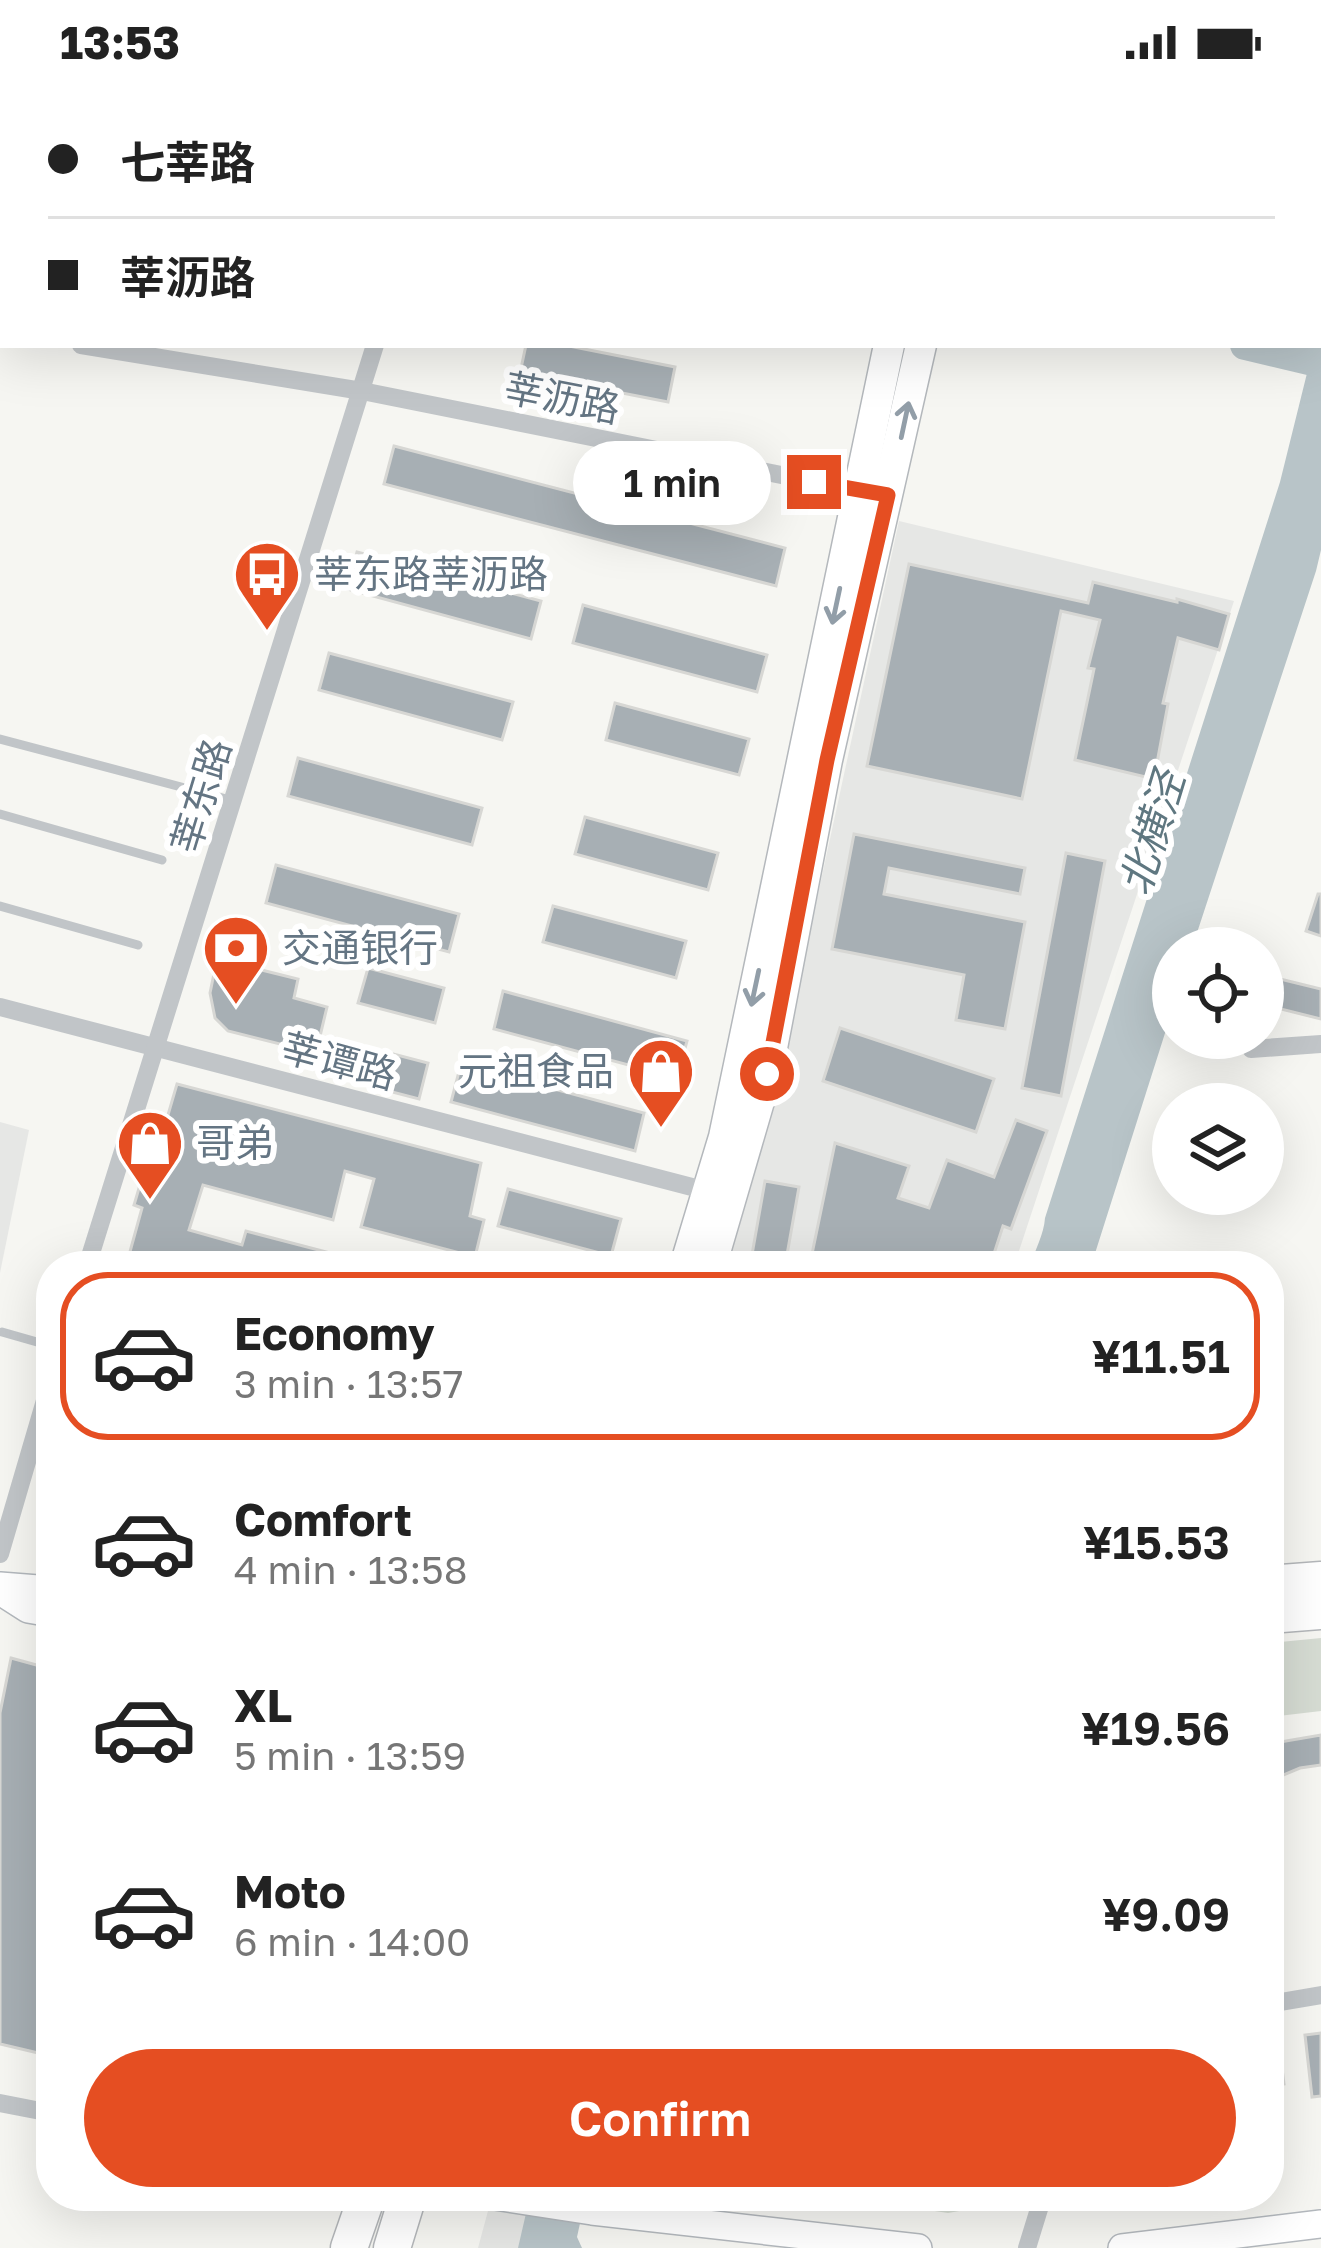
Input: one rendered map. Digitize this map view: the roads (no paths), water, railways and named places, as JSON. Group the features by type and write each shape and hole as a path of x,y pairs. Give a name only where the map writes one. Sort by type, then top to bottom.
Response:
{"highway":[{"path":"1284,1583 1321,1580"},
{"path":"1284,1614 1321,1610"},
{"path":"349,2248 362,2211"},
{"path":"392,2248 403,2211"}],"main road":[{"path":"874,493 889,348"},
{"path":"713,1251 724,1137 874,493 919,348"},
{"path":"692,1251 719,1193"}],"street":[{"name":"莘沥路","path":"99,348 362,391 874,493"},
{"name":"莘东路","path":"92,1251 374,348"},
{"name":"莘谭路","path":"0,1007 719,1193"},
{"path":"1284,1047 1321,1044"},
{"path":"0,1554 36,1432"},
{"path":"0,1589 36,1590"},
{"path":"0,1589 36,1610"},
{"path":"1284,2001 1321,1996"},
{"path":"0,2103 36,2110"},
{"path":"592,2211 820,2242 918,2248"},
{"path":"1027,2248 1038,2211"},
{"path":"1121,2248 1321,2224"}],"lane":[{"path":"0,739 233,801"},
{"path":"0,814 162,860"},
{"path":"0,906 138,945"},
{"path":"2,1333 36,1342"}],"waterway":[{"path":"1258,348 1321,363"}],"place":[{"name":"莘东路莘沥路","path":"267,633"},
{"name":"交通银行","path":"236,1007"},
{"name":"元祖食品","path":"661,1130"},
{"name":"哥弟","path":"150,1202"}],"water label":[{"name":"北横泾","path":"1152,833"}]}
